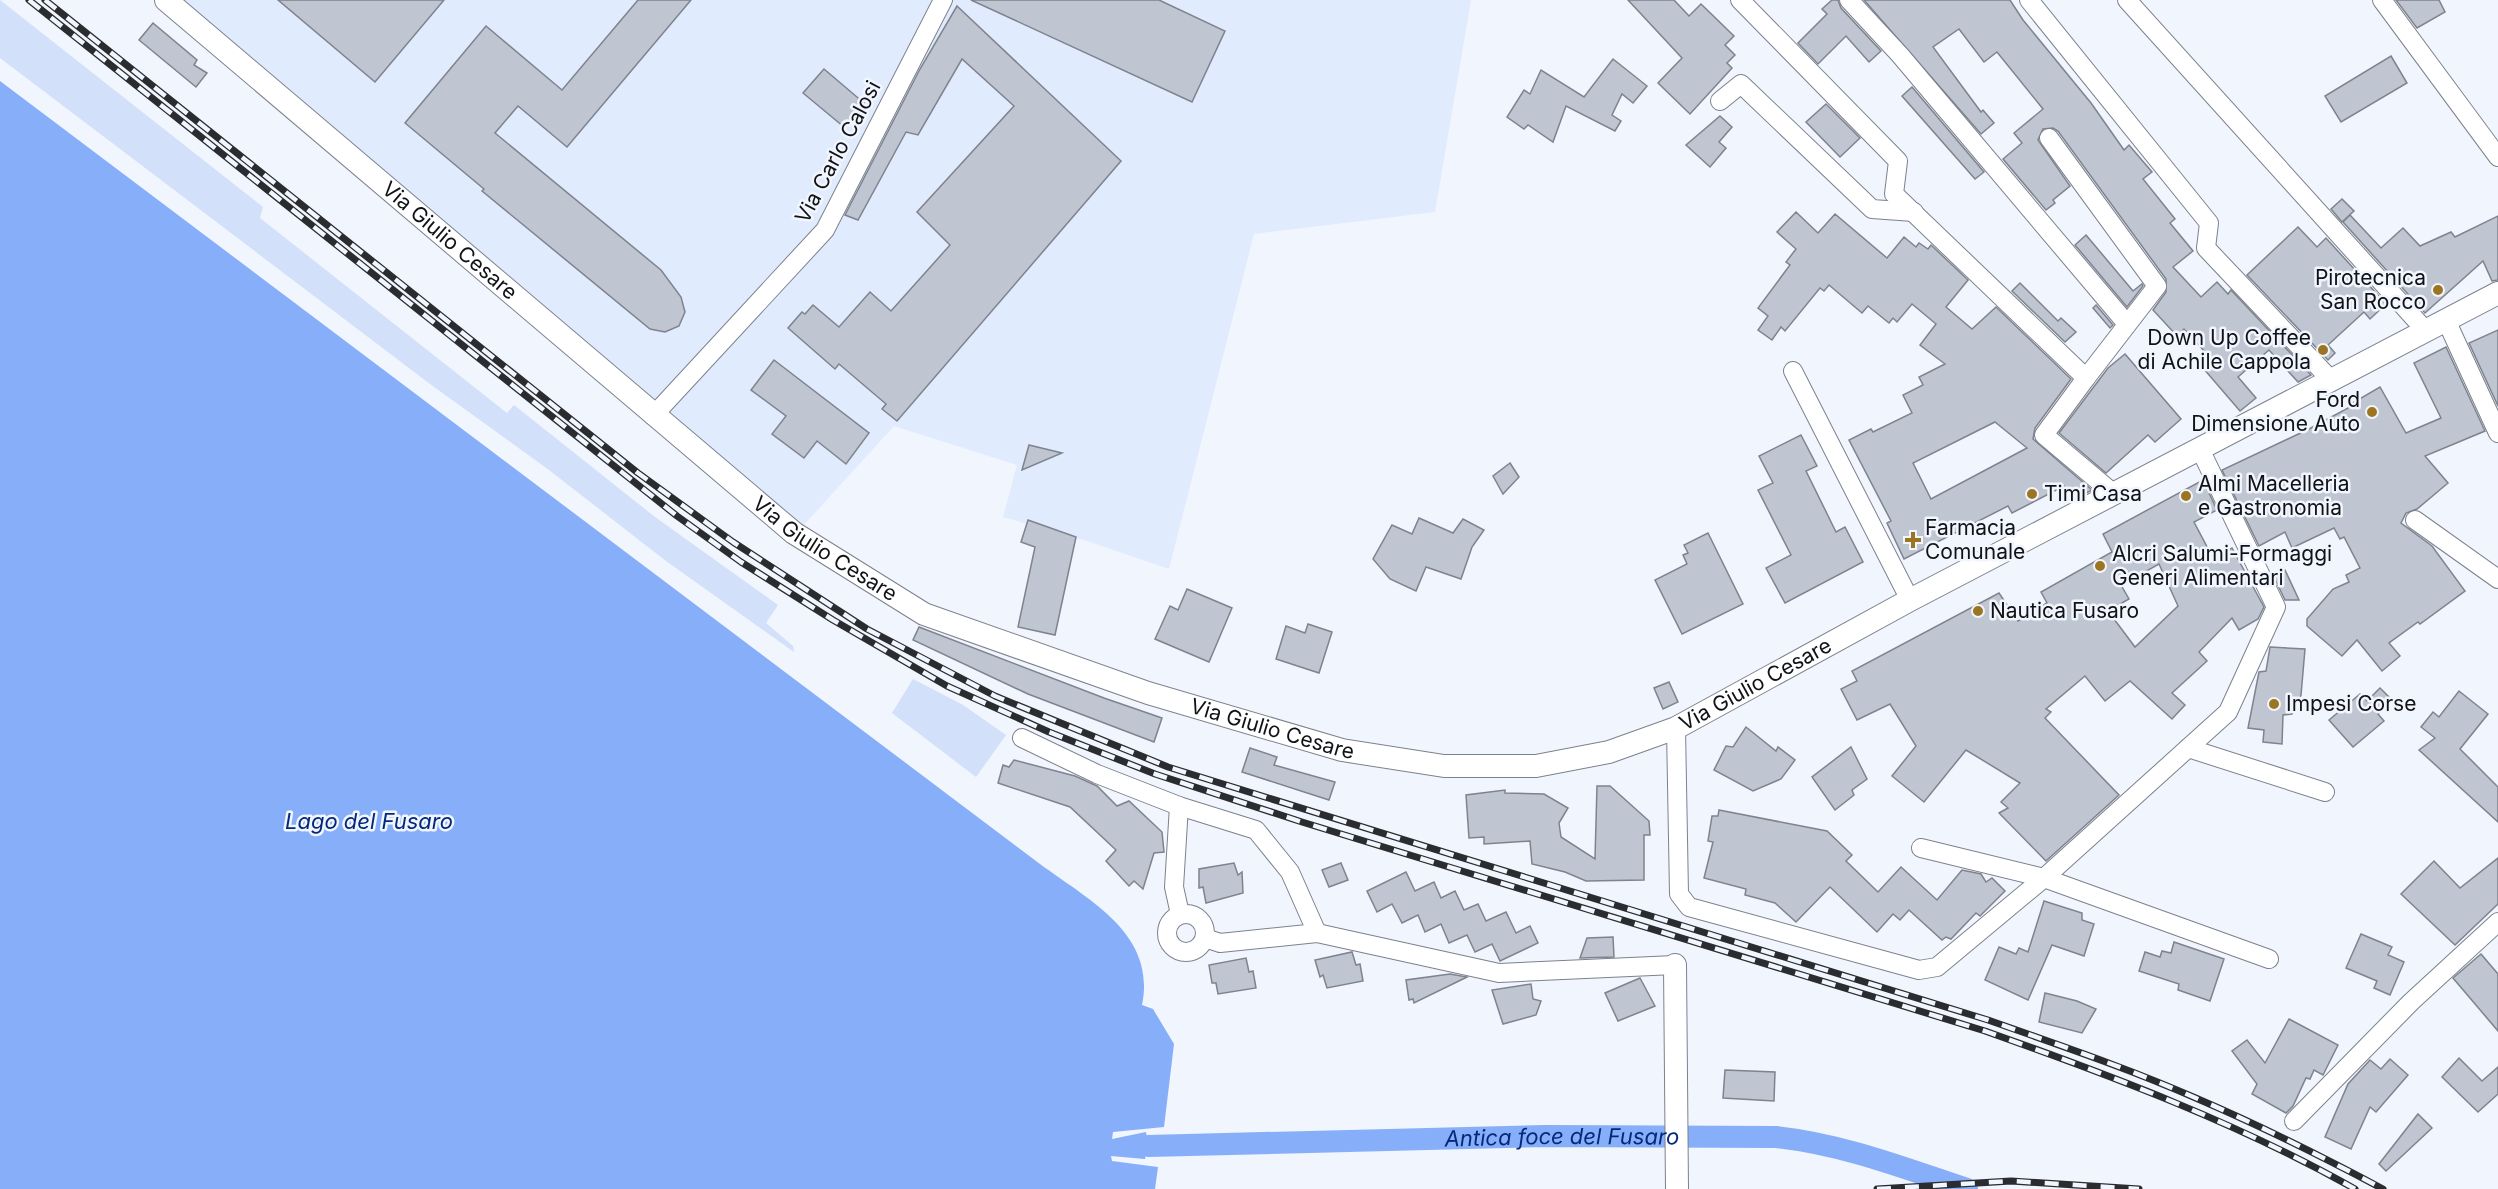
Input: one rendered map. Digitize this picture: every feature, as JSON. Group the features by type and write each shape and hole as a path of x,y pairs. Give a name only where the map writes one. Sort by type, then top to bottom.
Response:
{"street":[{"name":"Via Giulio Cesare","path":"166,0 653,416 794,533 924,614 1148,693 1342,750 1444,766 1536,766 1609,752 1676,728 1910,600 2498,293"},
{"name":"Via Carlo Calosi","path":"653,416 825,230 943,0"},
{"path":"1740,0 1898,161 1894,194 2086,378"},
{"path":"1849,0 1908,64 2127,324"},
{"path":"2029,0 2209,223 2206,248 2331,380"},
{"path":"2127,0 2425,330"},
{"path":"2382,0 2498,157"},
{"path":"1720,101 1741,84 1872,209 1914,212"},
{"path":"2049,138 2157,286 2044,435 2114,494"},
{"path":"2446,320 2498,434"},
{"path":"1793,371 1910,600"},
{"path":"1676,728 1679,894 1689,907 1919,970 1937,967 2044,878 2228,712 2276,607 2200,449"},
{"path":"2415,520 2498,579"},
{"path":"1022,738 1097,774 1179,806 1256,830 1290,872 1317,933"},
{"path":"2188,748 2325,792"},
{"path":"1179,806 1174,887 1180,914"},
{"path":"1921,848 2044,878 2269,958"},
{"path":"1180,914 1192,914 1202,921 1205,938 1197,949 1178,950 1169,941 1167,928 1170,922 1180,914"},
{"path":"2294,1121 2411,1002 2498,922"},
{"path":"1205,938 1220,943 1317,933 1499,973 1675,965 1677,1189"}],"shaded area":[{"path":"0,0 263,207 260,218 507,413 514,405 655,517 778,605 766,623 793,646 794,652 666,561 549,470 430,384 0,58"},
{"path":"169,0 1471,0 1435,212 1254,234 1169,569 1087,541 1003,517 1017,465 894,426 791,539"},
{"path":"913,679 963,705 1006,735 976,777 892,713"}],"water":[{"name":"Lago del Fusaro","path":"0,81 1095,904 1113,920 1128,937 1139,957 1144,979 1142,1005 1153,1009 1174,1044 1164,1127 1113,1132 1112,1139 1146,1132 1148,1146 1145,1159 1111,1156 1112,1161 1158,1167 1155,1189 0,1189"}],"building":[{"path":"278,0 444,0 375,82"},
{"path":"638,0 691,0 567,147 518,106 495,133 661,270 681,297 685,312 679,326 665,332 650,329 482,191 484,189 405,123 486,26 562,90"},
{"path":"971,0 1159,0 1225,31 1192,102"},
{"path":"1628,0 1674,0 1689,16 1701,4 1734,36 1725,45 1735,55 1727,63 1732,68 1690,114 1658,83 1682,58"},
{"path":"1832,0 1838,0 1841,8 1881,51 1869,62 1846,36 1818,64 1798,43 1827,14 1822,9"},
{"path":"1864,0 2010,0 2023,20 2091,103 2124,150 2129,145 2152,172 2143,179 2175,219 2170,223 2193,251 2173,267 2201,297 2217,282 2228,294 2231,290 2311,375 2298,382 2269,350 2238,377 2256,398 2240,411 2197,361 2206,353 2184,329 2177,336 2153,310 2166,292 2166,279 2058,131 2053,128 2043,129 2038,140 2070,186 2053,200 2055,203 2046,210 2003,159 2022,143 2014,133 2043,109 1997,52 1984,62 1959,29 1933,47 1981,112 1983,110 1994,123 1981,134"},
{"path":"2396,0 2439,0 2445,12 2417,28"},
{"path":"957,6 1121,161 897,421 882,409 886,404 839,364 835,369 788,328 802,312 805,314 813,305 839,327 870,292 891,311 950,245 917,212 1014,106 962,59 918,135 906,132 858,220 845,215 920,69"},
{"path":"153,23 197,60 194,65 207,73 196,87 139,40"},
{"path":"2391,56 2407,83 2341,122 2325,96"},
{"path":"1613,59 1647,86 1633,103 1622,94 1612,115 1621,121 1615,131 1566,106 1553,142 1528,125 1524,129 1507,117 1524,90 1530,94 1541,70 1584,97"},
{"path":"824,69 864,103 844,127 803,93"},
{"path":"1912,87 1984,172 1975,179 1902,96"},
{"path":"1826,104 1860,138 1840,157 1806,122"},
{"path":"1720,116 1732,127 1719,142 1726,148 1710,167 1686,145"},
{"path":"2342,199 2354,211 2342,222 2331,209"},
{"path":"1796,212 1818,233 1835,214 1887,258 1904,237 1916,247 1919,243 1928,249 1931,245 1968,280 1946,307 1972,329 1996,307 2071,379 2035,428 2033,439 2092,490 2071,501 2064,486 2012,513 2008,506 1904,559 1887,523 1891,521 1849,440 1871,429 1873,432 1912,413 1903,395 1923,385 1919,377 1945,364 1920,345 1936,324 1912,304 1897,322 1893,318 1889,323 1868,306 1862,313 1829,285 1824,291 1820,288 1785,331 1781,327 1772,340 1758,330 1768,316 1758,308 1790,265 1786,262 1796,249 1777,232","holes":["1995,422 2027,448 1931,499 1913,463"]},
{"path":"2350,215 2381,248 2403,228 2420,246 2451,232 2455,237 2498,216 2498,280 2492,281 2483,261 2425,313 2343,222"},
{"path":"2298,227 2317,247 2326,238 2386,304 2370,319 2364,312 2328,345 2335,353 2328,360 2247,275"},
{"path":"2086,235 2133,291 2142,284 2143,286 2127,307 2075,245"},
{"path":"2020,283 2058,321 2061,318 2076,332 2065,342 2012,291"},
{"path":"2096,305 2113,325 2110,328 2093,308"},
{"path":"2498,330 2498,406 2469,343"},
{"path":"2446,347 2485,431 2425,456 2448,483 2417,509 2406,513 2401,523 2432,546 2465,591 2420,624 2418,622 2389,643 2400,656 2382,671 2357,640 2342,656 2307,626 2307,619 2333,589 2349,582 2346,575 2360,568 2344,537 2340,539 2334,528 2292,548 2285,532 2259,546 2222,470 2309,429 2350,407 2349,405 2380,387 2406,433 2441,418 2414,363"},
{"path":"2125,354 2181,419 2155,442 2148,435 2106,473 2059,433 2108,368"},
{"path":"774,360 869,433 846,464 817,441 804,458 772,434 786,416 751,390"},
{"path":"1801,435 1817,466 1806,471 1836,532 1845,527 1863,562 1785,603 1766,568 1791,555 1758,490 1773,483 1759,456"},
{"path":"1029,445 1062,453 1022,470"},
{"path":"1510,463 1519,477 1503,494 1493,476"},
{"path":"2203,480 2217,510 2194,522 2213,558 2232,548 2264,607 2258,619 2239,630 2232,618 2199,652 2207,661 2172,693 2185,705 2172,719 2130,681 2105,701 2085,676 2046,709 2051,712 2045,718 2119,795 2046,861 1999,813 2008,808 2001,802 2020,783 1966,750 1924,802 1892,776 1916,746 1890,704 1857,720 1841,689 1857,681 1852,671 1999,593 2018,621 2047,603 2041,592 2112,552 2103,534","holes":["2159,564 2178,606 2135,647 2108,611 2129,599 2121,585"]},
{"path":"1419,518 1453,533 1463,519 1484,530 1472,547 1461,579 1426,567 1416,591 1390,579 1373,559 1392,525 1412,534"},
{"path":"1028,520 1076,537 1055,635 1018,627 1035,547 1021,542"},
{"path":"1708,533 1743,604 1682,634 1655,580 1687,564 1683,555 1688,553 1684,545"},
{"path":"2285,570 2299,600 2285,600 2273,575"},
{"path":"1187,589 1232,608 1209,662 1155,639 1170,606 1178,610"},
{"path":"1308,624 1332,632 1319,673 1276,659 1286,626 1305,633"},
{"path":"919,627 1162,718 1154,742 1028,694 913,640"},
{"name":"Impesi Corse","path":"2270,647 2305,649 2301,695 2292,714 2283,715 2282,744 2263,742 2264,730 2248,728 2259,672 2266,671"},
{"path":"1669,682 1678,702 1663,709 1654,688"},
{"path":"2380,688 2392,700 2378,714 2384,721 2353,747 2329,720 2360,694 2367,701"},
{"path":"2459,691 2488,714 2460,749 2498,787 2498,822 2419,750 2435,738 2421,727 2433,712 2439,717"},
{"path":"1746,727 1776,751 1778,747 1795,760 1781,779 1753,791 1714,770 1726,746 1733,747"},
{"path":"1851,747 1867,779 1852,790 1854,795 1835,810 1812,777"},
{"path":"1250,748 1277,757 1274,765 1335,782 1329,800 1242,772"},
{"path":"1014,760 1075,776 1097,786 1117,806 1129,801 1162,832 1164,852 1154,853 1143,889 1134,881 1129,886 1106,861 1116,850 1070,807 998,783 1003,765 1009,767"},
{"path":"1597,786 1610,786 1649,821 1650,835 1644,835 1644,880 1586,881 1565,872 1532,864 1530,841 1484,844 1484,837 1469,838 1466,795 1505,790 1505,793 1544,794 1568,808 1559,823 1561,837 1595,859"},
{"path":"1719,810 1827,831 1852,855 1846,861 1878,892 1901,867 1937,900 1962,870 1981,874 1986,882 1992,878 2005,891 1980,916 1976,913 1951,939 1946,937 1942,940 1909,910 1900,920 1893,914 1877,932 1830,887 1796,922 1775,903 1745,895 1746,889 1704,878 1713,842 1708,841 1712,816 1718,816"},
{"path":"2498,858 2498,904 2455,945 2401,894 2434,861 2460,888"},
{"path":"1234,863 1238,875 1242,872 1243,893 1206,903 1203,887 1199,888 1199,869"},
{"path":"1341,863 1348,880 1329,887 1322,870"},
{"path":"1406,872 1415,891 1434,882 1441,898 1455,891 1464,910 1478,904 1486,921 1506,912 1516,933 1530,926 1538,943 1500,961 1492,944 1475,952 1467,935 1449,943 1441,924 1425,932 1418,915 1402,923 1392,904 1377,912 1367,891"},
{"path":"2044,901 2082,913 2082,920 2094,924 2084,956 2052,945 2028,1000 1985,980 1999,947 2016,954 2019,948 2028,952"},
{"path":"2361,934 2392,947 2388,955 2404,962 2390,995 2374,988 2377,981 2346,968"},
{"path":"1613,937 1614,957 1580,958 1587,938"},
{"path":"2174,942 2224,959 2210,1001 2178,990 2179,984 2139,971 2145,952 2160,957 2162,951 2171,953"},
{"path":"1352,952 1356,965 1360,964 1363,981 1327,988 1323,975 1320,977 1315,960"},
{"path":"2481,954 2498,974 2498,1031 2453,978"},
{"path":"1246,958 1249,972 1253,971 1256,988 1218,994 1216,983 1212,983 1209,965"},
{"path":"1450,974 1467,977 1414,1003 1413,999 1409,1000 1406,980"},
{"path":"1640,978 1655,1006 1618,1021 1605,993"},
{"path":"1531,984 1533,999 1541,1001 1536,1015 1503,1024 1492,990"},
{"path":"2045,993 2077,1001 2096,1009 2082,1033 2039,1022"},
{"path":"2289,1019 2338,1045 2323,1075 2314,1070 2310,1079 2306,1078 2293,1106 2286,1113 2252,1094 2257,1084 2232,1051 2247,1040 2265,1063"},
{"path":"2459,1058 2482,1081 2498,1067 2498,1094 2478,1112 2442,1077"},
{"path":"2390,1059 2408,1075 2376,1112 2370,1107 2351,1149 2325,1137 2348,1084 2370,1060 2381,1069"},
{"path":"1725,1070 1775,1072 1774,1101 1723,1098"},
{"path":"2418,1114 2432,1128 2386,1171 2379,1164"}],"waterway":[{"name":"Antica foce del Fusaro","path":"1148,1146 1545,1136 1776,1137 1849,1151 1967,1189"}],"railway":[{"path":"29,0 677,516 741,562 833,620 947,686 1049,732 1155,774 1302,822 1985,1031 2174,1102 2266,1143 2355,1189"},
{"path":"45,0 638,473 733,542 867,629 995,696 1168,767 1988,1020 2068,1048 2222,1109 2383,1189"},
{"path":"1877,1189 2011,1181 2139,1189"}],"place":[{"name":"Pirotecnica San Rocco","path":"2438,290"},
{"name":"Down Up Coffee di Achile Cappola","path":"2323,350"},
{"name":"Ford Dimensione Auto","path":"2372,412"},
{"name":"Timi Casa","path":"2032,494"},
{"name":"Almi Macelleria e Gastronomia","path":"2186,496"},
{"name":"Farmacia Comunale","path":"1913,540"},
{"name":"Alcri Salumi-Formaggi Generi Alimentari","path":"2100,566"},
{"name":"Nautica Fusaro","path":"1978,611"},
{"name":"Impesi Corse","path":"2274,704"}]}
